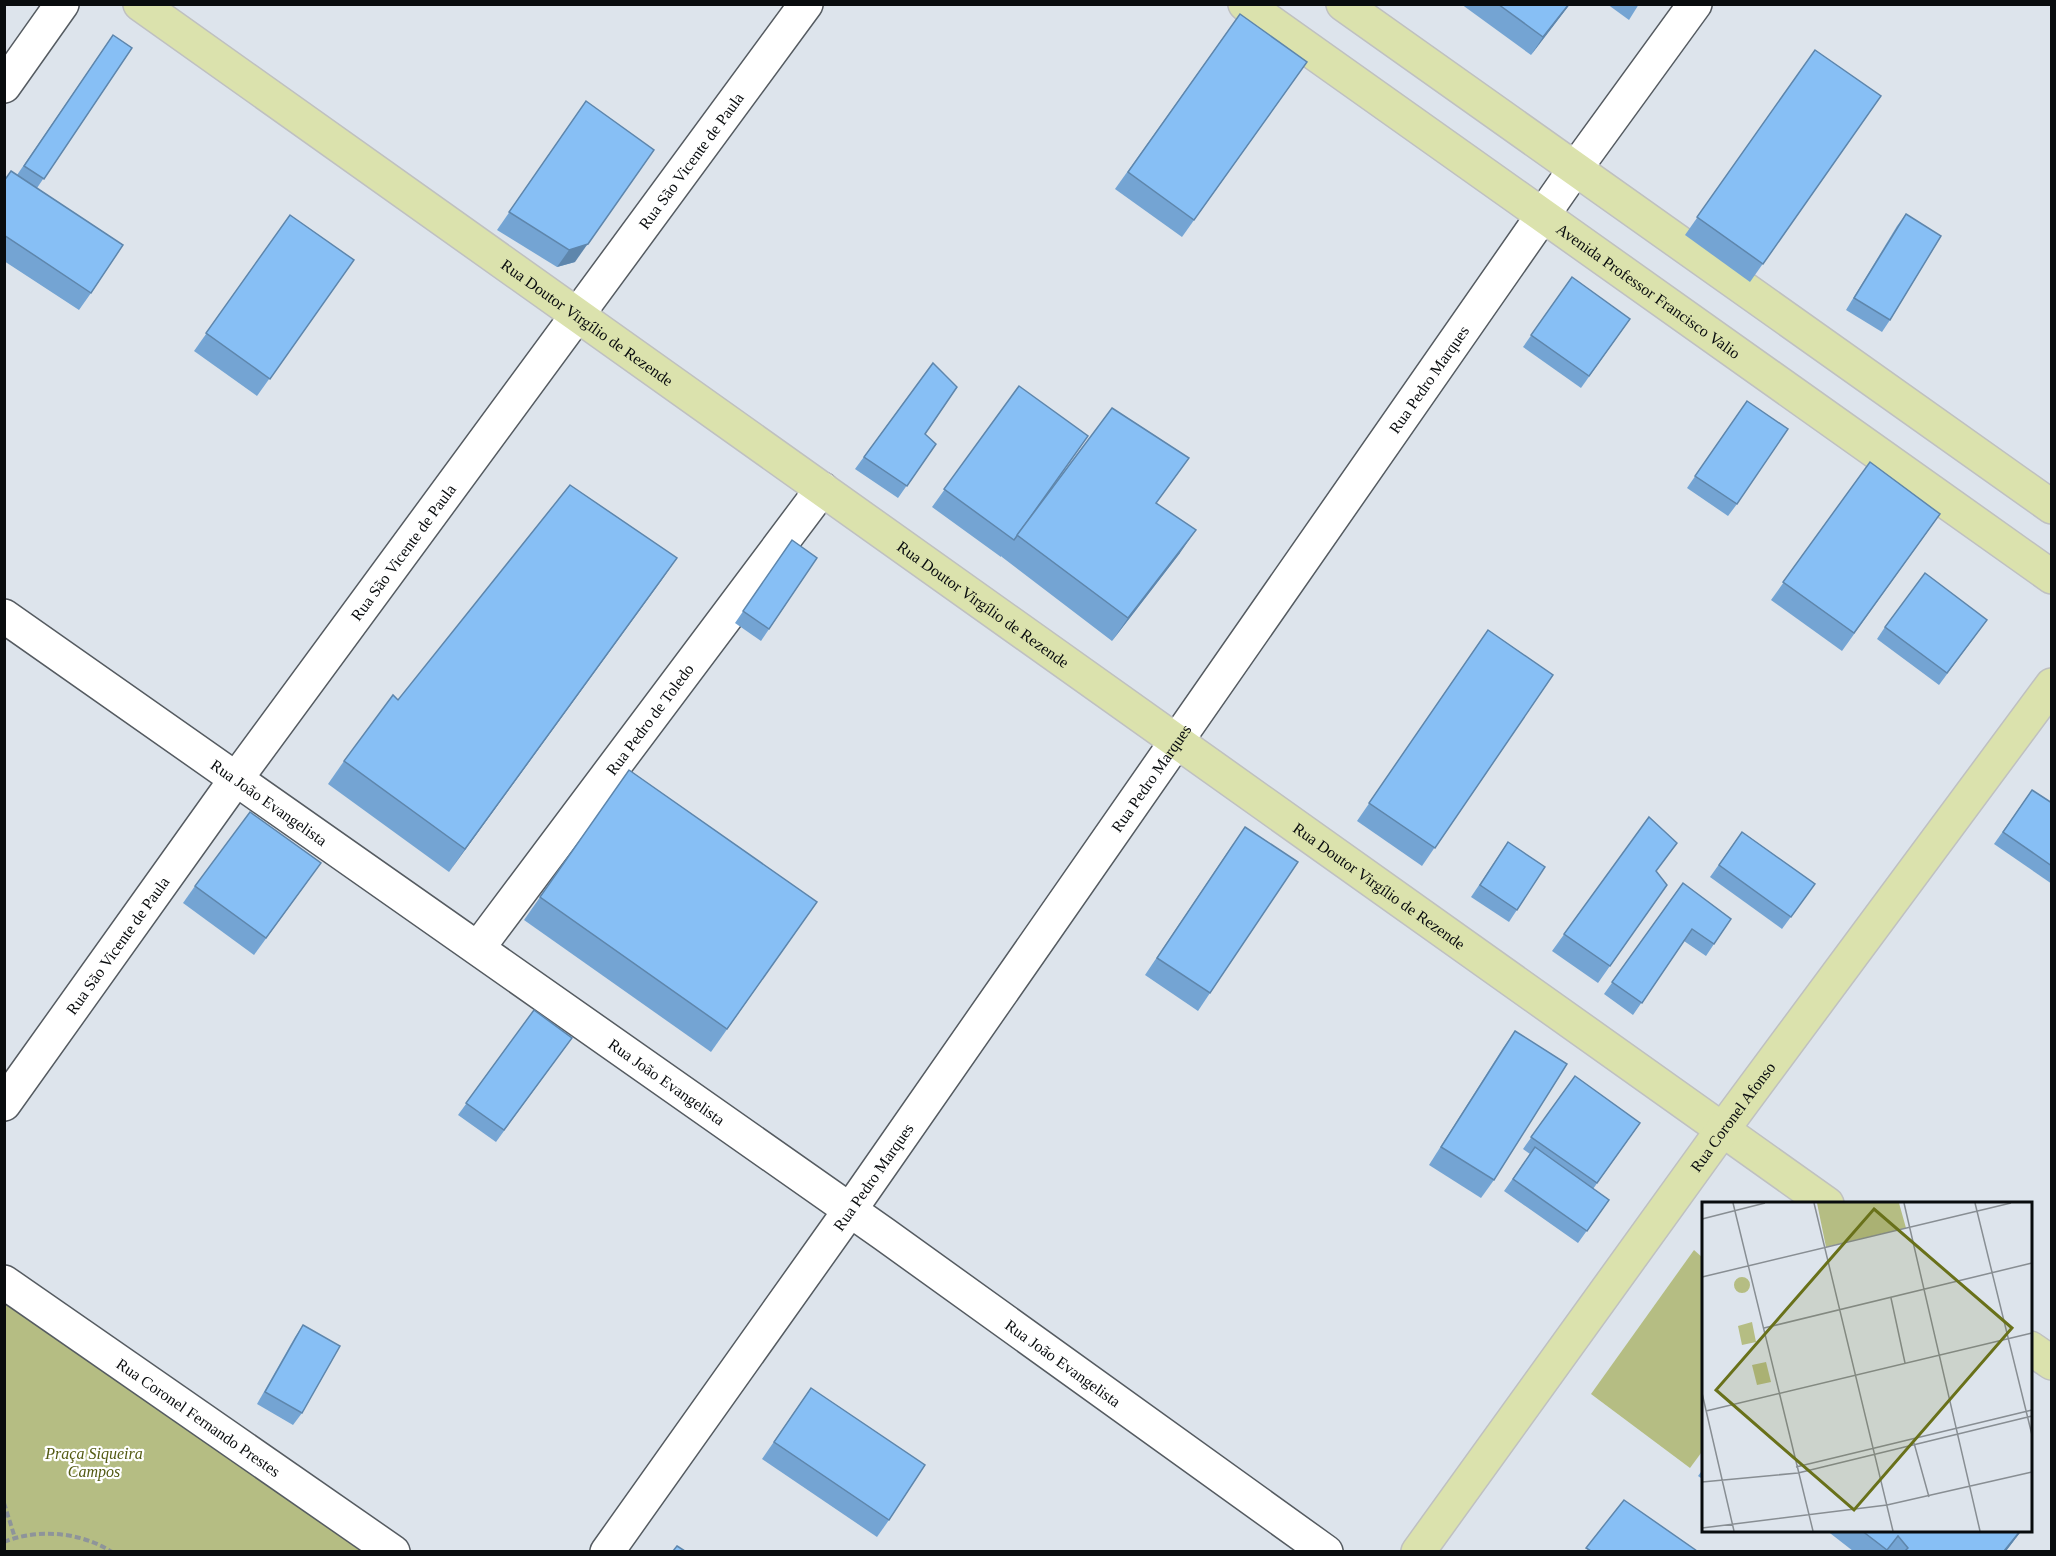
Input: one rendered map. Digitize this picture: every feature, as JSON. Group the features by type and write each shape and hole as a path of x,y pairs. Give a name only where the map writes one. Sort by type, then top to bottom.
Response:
{"main road":[{"name":"Rua Doutor Virgílio de Rezende","path":"140,4 1826,1202"},
{"path":"1343,4 2052,507"},
{"name":"Avenida Professor Francisco Valio","path":"1260,9 1542,216 2052,577"},
{"name":"Rua Coronel Afonso","path":"1418,1551 1723,1129 2052,685"},
{"path":"2032,1349 2052,1363"}],"street":[{"path":"4,86 62,4"},
{"name":"Rua São Vicente de Paula","path":"4,1104 236,779 807,4"},
{"name":"Rua Pedro Marques","path":"607,1551 850,1209 1575,169 1695,4"},
{"name":"Rua Pedro de Toledo","path":"478,948 822,489"},
{"name":"Rua João Evangelista","path":"4,616 850,1209 1326,1551"},
{"name":"Rua Coronel Fernando Prestes","path":"4,1282 393,1551"}],"path":[{"path":"4,1503 15,1538"},
{"path":"4,1542 15,1538 56,1533 98,1542 112,1551"}],"green space":[{"path":"1694,1250 1702,1257 1702,1452 1690,1468 1591,1394"},
{"name":"Praça Siqueira Campos","path":"5,1285 374,1551 5,1551"}],"building":[{"path":"1498,4 1569,4 1543,37"},
{"path":"1240,14 1307,62 1194,220 1128,172"},
{"path":"113,35 132,48 44,179 24,166"},
{"path":"1815,50 1881,96 1763,264 1697,217"},
{"path":"586,101 654,150 588,244 569,250 509,212"},
{"path":"11,171 123,245 91,293 4,235 4,181"},
{"path":"1906,214 1941,236 1890,320 1854,298"},
{"path":"290,215 354,260 270,379 206,333"},
{"path":"1572,277 1630,319 1589,376 1531,335"},
{"path":"933,363 957,387 925,434 936,444 907,486 864,457"},
{"path":"1019,386 1088,436 1014,540 944,489"},
{"path":"1747,401 1788,429 1737,504 1695,476"},
{"path":"1112,408 1189,458 1156,503 1196,530 1128,618 1017,535"},
{"path":"1870,462 1940,514 1854,633 1783,582"},
{"path":"570,485 677,558 465,849 344,761 393,695 398,700"},
{"path":"792,540 817,558 769,629 743,611"},
{"path":"1925,573 1987,620 1947,673 1885,627"},
{"path":"1488,630 1553,675 1435,848 1369,803"},
{"path":"629,770 817,902 727,1029 540,897"},
{"path":"2032,790 2052,803 2052,866 2003,832"},
{"path":"250,812 321,863 266,938 195,886"},
{"path":"1649,817 1677,843 1656,871 1667,885 1610,966 1564,934"},
{"path":"1245,827 1298,862 1210,993 1157,958"},
{"path":"1742,832 1815,884 1791,917 1719,865"},
{"path":"1508,842 1545,867 1517,910 1480,885"},
{"path":"1683,883 1731,919 1714,944 1692,929 1642,1003 1612,982"},
{"path":"534,1010 572,1038 504,1130 466,1103"},
{"path":"1515,1031 1567,1064 1494,1180 1441,1147"},
{"path":"1575,1076 1640,1123 1597,1183 1531,1137"},
{"path":"1535,1147 1609,1200 1587,1231 1513,1179"},
{"path":"303,1325 340,1346 302,1413 265,1392"},
{"path":"811,1388 925,1465 889,1520 774,1442"},
{"path":"1624,1500 1697,1551 1591,1551 1586,1548"},
{"path":"1864,1532 2019,1532 2004,1551 1905,1551 1908,1548 1898,1536 1887,1550"},
{"path":"677,1546 685,1551 673,1551"}]}
